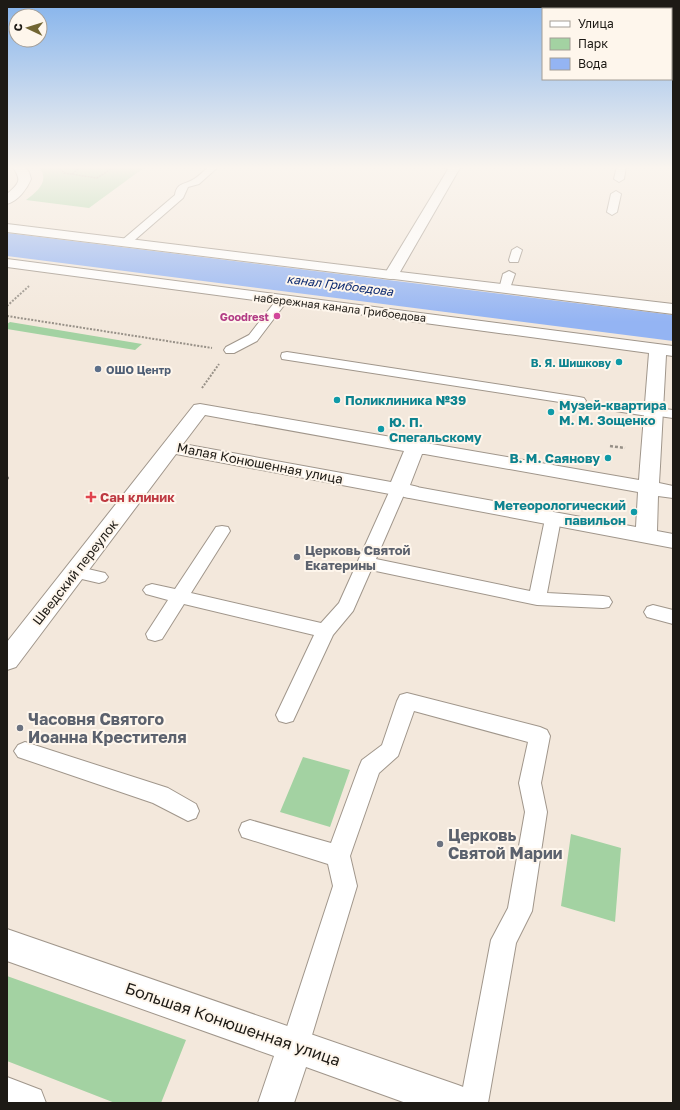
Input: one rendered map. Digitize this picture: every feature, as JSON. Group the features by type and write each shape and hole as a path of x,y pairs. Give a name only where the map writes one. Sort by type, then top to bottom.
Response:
{"street":[{"path":"391,275 425,218"},
{"path":"7,228 673,309"},
{"name":"набережная канала Грибоедова","path":"7,263 666,350"},
{"path":"646,536 654,412 666,350"},
{"path":"200,409 673,492"},
{"name":"Малая Конюшенная улица","path":"200,409 171,447 673,541"},
{"name":"Шведский переулок","path":"7,660 171,447"},
{"path":"404,491 421,448"},
{"name":"Большая Конюшенная улица","path":"7,945 458,1103"},
{"path":"276,1103 295,1045"}],"lane":[{"path":"125,243 154,218"},
{"path":"504,289 510,274"},
{"path":"230,350 253,338 282,300"},
{"path":"287,356 578,401"},
{"path":"614,407 673,414"},
{"path":"286,715 325,631 347,606 366,563 404,491"},
{"path":"537,599 552,518"},
{"path":"155,634 222,531"},
{"path":"366,563 537,599 603,602"},
{"path":"75,572 99,577"},
{"path":"152,590 325,631"},
{"path":"653,612 673,617"},
{"path":"295,1045 346,886 338,856 370,767 391,750 407,700 540,736 530,783 536,812 520,911 504,940 474,1103"},
{"path":"25,751 160,795 188,811"},
{"path":"250,830 338,856"}],"path":[{"path":"7,306 34,282"},
{"path":"7,316 230,350 194,398 183,409 200,409"},
{"path":"610,446 626,448"}],"green space":[{"path":"10,322 142,344 135,350 7,329 7,324"},
{"path":"303,757 350,770 330,827 280,812"},
{"path":"571,834 621,848 615,922 561,906"},
{"path":"7,976 186,1040 161,1103 115,1103 7,1061"}],"water":[{"name":"канал Грибоедова","path":"7,233 673,315 673,341 7,256"}],"place":[{"name":"Goodrest","path":"277,316"},
{"name":"В. Я. Шишкову","path":"619,362"},
{"name":"ОШО Центр","path":"98,369"},
{"name":"Поликлиника №39","path":"337,400"},
{"name":"Музей-квартира М. М. Зощенко","path":"551,412"},
{"name":"Ю. П. Спегальскому","path":"381,429"},
{"name":"В. М. Саянову","path":"608,458"},
{"name":"Сан клиник","path":"91,497"},
{"name":"Метеорологический павильон","path":"634,512"},
{"name":"Церковь Cвятой Екатерины","path":"297,557"},
{"name":"Часовня Святого Иоанна Крестителя","path":"20,728"},
{"name":"Церковь Святой Марии","path":"440,844"}]}
